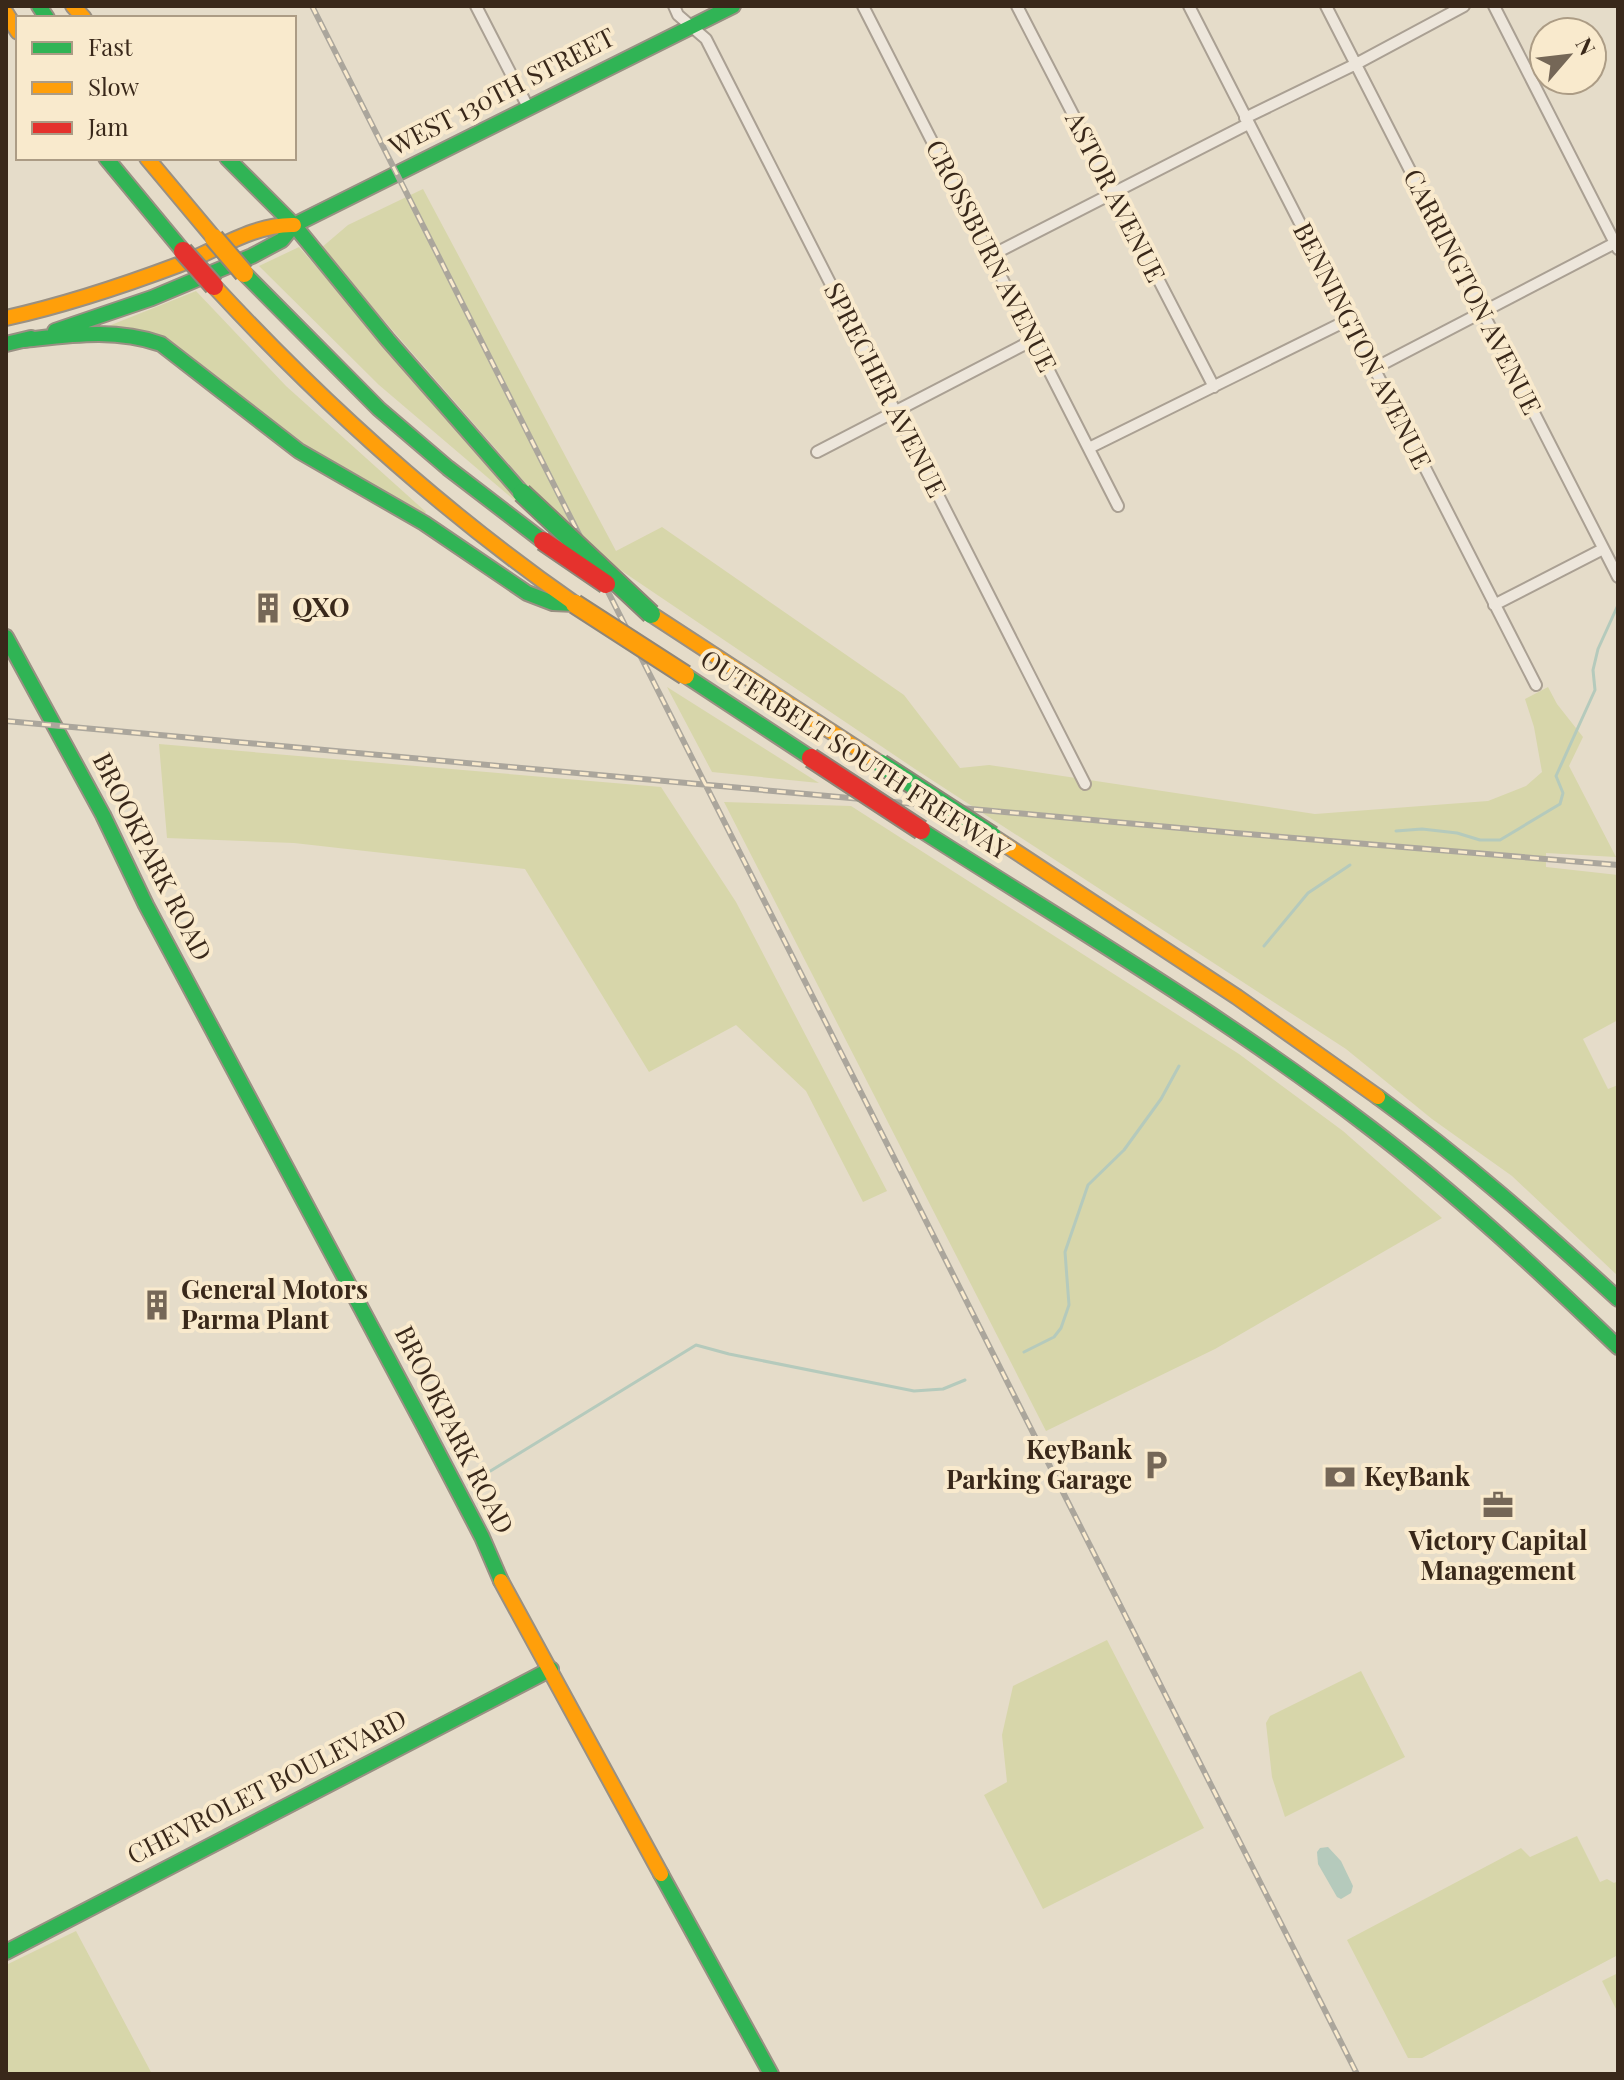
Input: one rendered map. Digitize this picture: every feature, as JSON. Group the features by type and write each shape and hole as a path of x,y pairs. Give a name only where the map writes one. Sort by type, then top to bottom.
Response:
{"main road":[{"name":"WEST 130TH STREET","path":"15,342 140,302 252,256 282,240 294,225 733,6"},
{"name":"OUTERBELT SOUTH FREEWAY","path":"108,160 214,286 340,416 485,540 575,604 1231,1030 1358,1119 1518,1251 1618,1347"},
{"name":"OUTERBELT SOUTH FREEWAY","path":"149,160 244,273 379,409 448,468 543,541 653,616 1272,1019 1370,1089 1516,1205 1618,1299"},
{"path":"229,160 294,225 343,288 522,493 653,616"},
{"name":"WEST 130TH STREET","path":"14,316 178,265 265,228 284,223 294,225"},
{"path":"14,316 15,342 113,332 161,344 299,451 424,523 527,593 553,603 575,604"},
{"name":"BROOKPARK ROAD","path":"6,637 103,815 146,905 482,1537 497,1573 771,2074"},
{"name":"CHEVROLET BOULEVARD","path":"6,1952 551,1669"}],"street":[{"path":"476,6 529,109"},
{"name":"SPRECHER AVENUE","path":"674,6 690,27 706,39 1085,784"},
{"name":"CROSSBURN AVENUE","path":"863,6 1118,506"},
{"name":"ASTOR AVENUE","path":"1017,6 1214,387"},
{"name":"BENNINGTON AVENUE","path":"1189,6 1536,685"},
{"name":"CARRINGTON AVENUE","path":"1326,6 1618,577"},
{"path":"990,256 1464,6"},
{"path":"1373,369 1482,311 1616,246 1494,6"},
{"path":"1089,448 1350,319"},
{"path":"817,452 1033,340"},
{"path":"1494,605 1603,549"}],"green space":[{"path":"423,189 616,551 662,527 904,695 960,768 989,765 1315,814 1488,801 1526,786 1542,772 1534,727 1525,699 1548,687 1583,737 1569,766 1616,857 1546,853 1546,867 1618,875 1618,1020 1583,1039 1608,1089 1618,1085 1618,1276 1512,1176 1432,1119 1346,1049 915,769 613,565 528,486 321,248 348,225"},
{"path":"299,247 518,495 520,505 379,385 259,266"},
{"path":"196,291 286,386 426,512 423,516 325,460 182,352 106,327"},
{"path":"667,687 819,783 712,772"},
{"path":"159,744 661,787 736,902 887,1191 863,1202 806,1091 736,1025 649,1072 525,869 294,843 167,838"},
{"path":"724,802 851,806 1239,1054 1343,1131 1442,1218 1215,1349 1046,1431"},
{"path":"1107,1640 1204,1828 1043,1909 984,1795 1007,1782 1002,1735 1013,1686"},
{"path":"1361,1671 1405,1757 1285,1817 1272,1777 1266,1723 1270,1716"},
{"path":"1577,1836 1600,1882 1607,1879 1614,1883 1618,1881 1618,1955 1422,2058 1408,2058 1347,1940 1521,1848 1530,1857"},
{"path":"76,1931 152,2074 6,2074 6,1965"},
{"path":"1618,1973 1618,2013 1602,1981"}],"shaded area":[{"path":"1328,1847 1341,1861 1353,1886 1351,1893 1341,1899 1318,1864 1317,1852 1320,1848"}],"waterway":[{"path":"1396,831 1422,829 1457,833 1480,840 1500,840 1560,804 1563,793 1556,776 1595,690 1593,670 1598,649 1618,605"},
{"path":"1264,946 1308,893 1350,865"},
{"path":"1024,1352 1054,1337 1061,1328 1069,1305 1065,1252 1088,1185 1124,1150 1161,1099 1179,1066"},
{"path":"479,1478 696,1345 914,1391 943,1389 965,1380"}],"railway":[{"path":"312,6 1357,2074"},
{"path":"6,721 1618,865"}],"traffic: fast":[{"path":"39,6 46,16"},
{"path":"55,331 152,298 252,256 282,240 294,225 733,6"},
{"path":"108,160 183,251"},
{"path":"229,160 294,225 388,340 522,493"},
{"path":"244,273 379,409 448,468 543,541"},
{"path":"24,340 110,334 161,344 299,451 424,523 527,593 553,603 575,604"},
{"path":"6,344 31,338"},
{"path":"522,493 651,614"},
{"path":"6,637 424,1426 482,1537 501,1581"},
{"path":"685,675 811,758"},
{"path":"881,764 992,836"},
{"path":"921,830 1148,974 1315,1087 1465,1206 1618,1347"},
{"path":"1378,1097 1501,1195 1618,1299"},
{"path":"6,1952 551,1669"},
{"path":"661,1874 771,2074"}],"traffic: slow":[{"path":"73,6 82,16"},
{"path":"6,13 16,29"},
{"path":"149,160 214,238"},
{"path":"6,318 136,280 264,229 294,225"},
{"path":"214,238 244,273"},
{"path":"214,286 298,373 386,455 478,532 575,604"},
{"path":"575,604 685,675"},
{"path":"651,614 881,764"},
{"path":"992,836 1237,997 1378,1097"},
{"path":"501,1581 661,1874"}],"traffic: jam":[{"path":"183,251 214,286"},
{"path":"543,541 606,584"},
{"path":"811,758 921,830"}],"place":[{"name":"QXO","path":"268,608"},
{"name":"General Motors Parma Plant","path":"157,1305"},
{"name":"KeyBank Parking Garage","path":"1156,1465"},
{"name":"KeyBank","path":"1340,1477"},
{"name":"Victory Capital Management","path":"1498,1505"}]}
